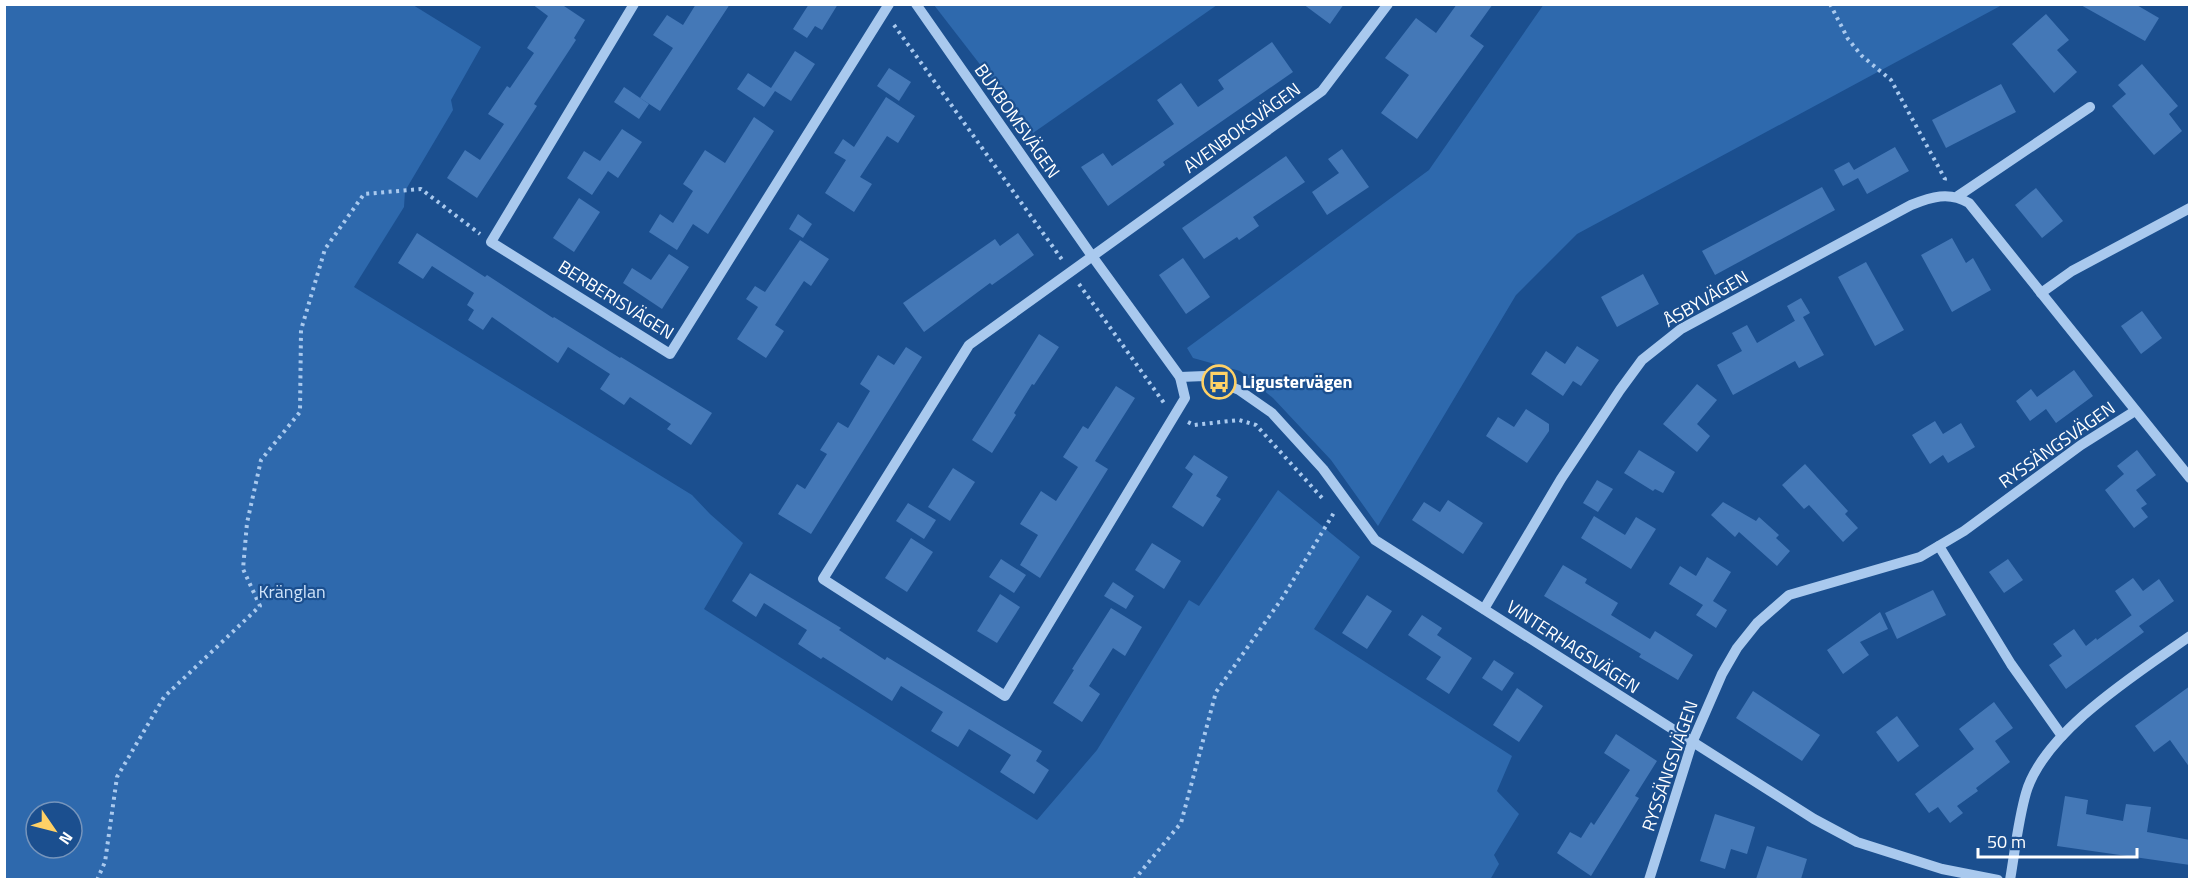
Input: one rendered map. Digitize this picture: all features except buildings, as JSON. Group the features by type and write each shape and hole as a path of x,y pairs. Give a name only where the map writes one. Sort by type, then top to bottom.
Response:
{"street":[{"path":"491,242 634,4"},
{"name":"BERBERISVÄGEN","path":"491,242 670,354 889,4"},
{"name":"BUXBOMSVÄGEN","path":"916,4 1092,256"},
{"name":"AVENBOKSVÄGEN","path":"1092,256 1322,91 1388,4"},
{"path":"2090,107 1958,196 1969,202 2190,478"},
{"name":"ÅSBYVÄGEN","path":"1484,609 1561,479 1642,360 1681,329 1911,205 1935,196 1958,196"},
{"path":"2041,293 2072,272 2190,208"},
{"path":"1092,256 1180,376 1185,398 1005,696 823,579 969,345 1092,256"},
{"name":"VINTERHAGSVÄGEN","path":"1180,376 1205,376 1239,390 1272,413 1323,469 1375,540 1814,819 1857,842 1942,869 1998,879"},
{"name":"RYSSÄNGSVÄGEN","path":"1649,879 1692,743 1722,674 1737,648 1757,623 1789,596 1920,556 1939,546 1964,531 2080,445 2135,411"},
{"path":"1939,546 2011,664 2062,736"},
{"path":"2010,879 2026,793 2036,768 2062,736 2114,691 2190,636"}],"path":[{"path":"1830,4 1848,39 1862,56 1885,73 1902,98 1945,178 1944,196"},
{"path":"894,25 1063,262"},
{"path":"97,879 105,862 117,777 164,697 260,606 243,570 247,523 261,460 300,411 301,330 325,249 364,194 421,189 491,242"},
{"path":"1080,286 1169,410 1194,425 1239,420 1256,425 1327,502"},
{"path":"1134,879 1181,823 1216,692 1282,597 1335,510 1342,517"}],"green space":[{"name":"Kränglan","path":"5,4 413,5 481,47 451,100 453,110 405,191 404,207 354,287 692,495 743,543 704,609 1037,820 1097,750 1189,600 1199,606 1278,490 1360,557 1314,629 1512,756 1497,791 1519,814 1494,855 1499,864 1490,880 5,879"},
{"path":"1544,4 2002,5 1577,234 1516,295 1378,526 1331,460 1273,398 1240,371 1193,358 1187,348 1429,170"},
{"path":"934,5 1217,5 1033,133"}],"place":[{"name":"Ligustervägen","path":"1219,382"}]}
